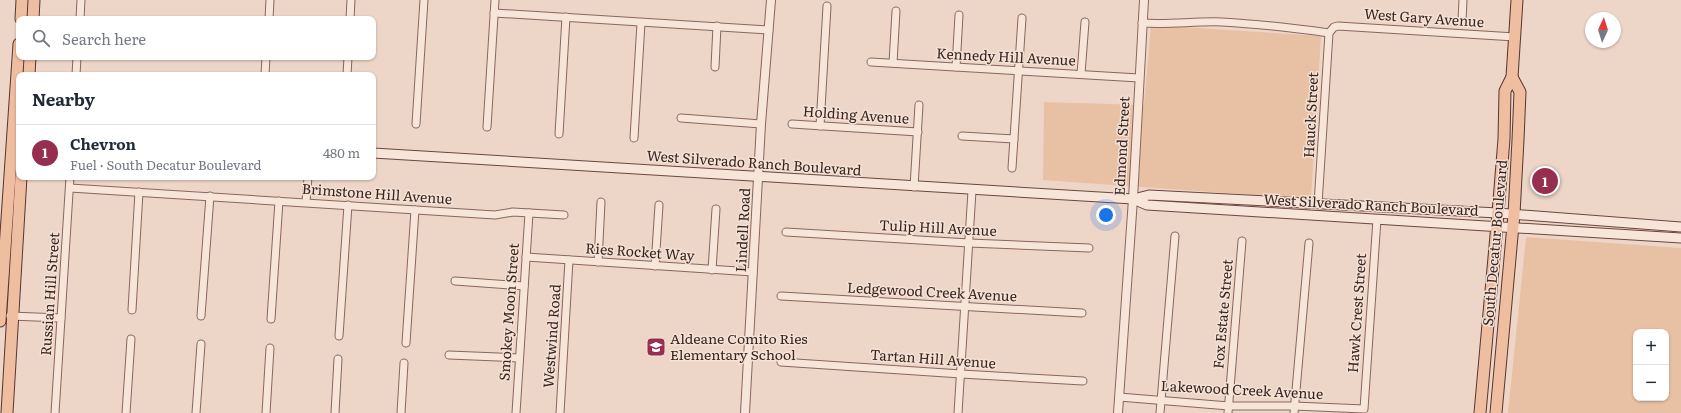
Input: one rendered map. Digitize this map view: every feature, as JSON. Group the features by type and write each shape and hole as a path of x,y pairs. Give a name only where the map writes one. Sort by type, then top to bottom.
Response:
{"main road":[{"path":"21,16 22,0"},
{"path":"33,16 34,0"},
{"name":"South Decatur Boulevard","path":"1480,413 1504,139 1505,92 1512,77 1517,0"},
{"path":"18,60 18,72"},
{"path":"29,72 30,60"},
{"name":"South Decatur Boulevard","path":"1496,413 1514,214 1520,92 1512,77"},
{"path":"0,321 16,138 16,122"},
{"name":"West Silverado Ranch Boulevard","path":"376,153 972,191 1133,199 1149,195 1498,213 1681,227"},
{"path":"7,413 21,180"},
{"name":"West Silverado Ranch Boulevard","path":"1133,199 1147,205 1681,238"}],"street":[{"path":"80,16 81,0"},
{"path":"269,16 270,0"},
{"path":"350,16 351,0"},
{"path":"416,124 424,0"},
{"path":"487,127 495,0"},
{"name":"Lindell Road","path":"745,413 761,124 771,0"},
{"name":"Edmond Street","path":"1118,413 1133,199 1144,0"},
{"path":"1462,21 1463,0"},
{"path":"820,126 827,6"},
{"path":"893,63 896,11"},
{"path":"494,13 769,30"},
{"path":"956,67 959,15"},
{"path":"559,134 566,17"},
{"path":"1012,168 1022,18"},
{"path":"1081,74 1084,22"},
{"name":"West Gary Avenue","path":"1142,23 1160,25 1220,22 1330,31 1338,26 1515,37"},
{"path":"634,138 641,23"},
{"path":"715,67 717,26"},
{"name":"Hauck Street","path":"1318,204 1330,31"},
{"path":"76,72 77,60"},
{"path":"265,72 266,60"},
{"path":"347,72 348,60"},
{"name":"Kennedy Hill Avenue","path":"871,62 1139,78"},
{"path":"914,187 919,105"},
{"path":"681,118 761,124"},
{"name":"Holding Avenue","path":"792,124 918,132"},
{"path":"962,136 1014,139"},
{"name":"Russian Hill Street","path":"55,413 70,180"},
{"path":"306,202 308,180"},
{"name":"Brimstone Hill Avenue","path":"70,188 494,215 513,212 564,215"},
{"path":"958,413 972,191"},
{"path":"132,310 139,192"},
{"path":"201,316 210,196"},
{"path":"271,319 279,201"},
{"path":"598,262 601,202"},
{"path":"339,336 348,205"},
{"path":"654,266 659,205"},
{"path":"712,270 716,209"},
{"path":"406,343 415,210"},
{"name":"Smokey Moon Street","path":"516,413 529,213"},
{"name":"Hawk Crest Street","path":"1364,409 1377,219"},
{"name":"Tulip Hill Avenue","path":"786,232 969,243 1089,248"},
{"path":"1160,413 1175,236"},
{"name":"Fox Estate Street","path":"1229,409 1242,241"},
{"path":"1294,409 1309,244"},
{"name":"Ries Rocket Way","path":"526,257 753,272"},
{"name":"Westwind Road","path":"560,413 569,260"},
{"path":"455,281 524,286"},
{"name":"Ledgewood Creek Avenue","path":"781,296 1082,313"},
{"path":"0,315 61,318"},
{"path":"126,413 131,339"},
{"path":"196,413 201,344"},
{"path":"266,413 270,348"},
{"path":"449,355 519,358"},
{"path":"335,413 338,359"},
{"name":"Tartan Hill Avenue","path":"781,362 1083,381"},
{"path":"401,413 404,363"},
{"name":"Lakewood Creek Avenue","path":"1119,397 1161,399 1229,409 1364,409"}],"sand":[{"path":"1151,25 1321,36 1311,199 1043,180 1044,102 1144,105"},
{"path":"1526,237 1681,248 1681,413 1508,413"}],"place":[{"name":"Chevron","path":"1545,181"},
{"name":"Aldeane Comito Ries Elementary School","path":"656,347"}]}
